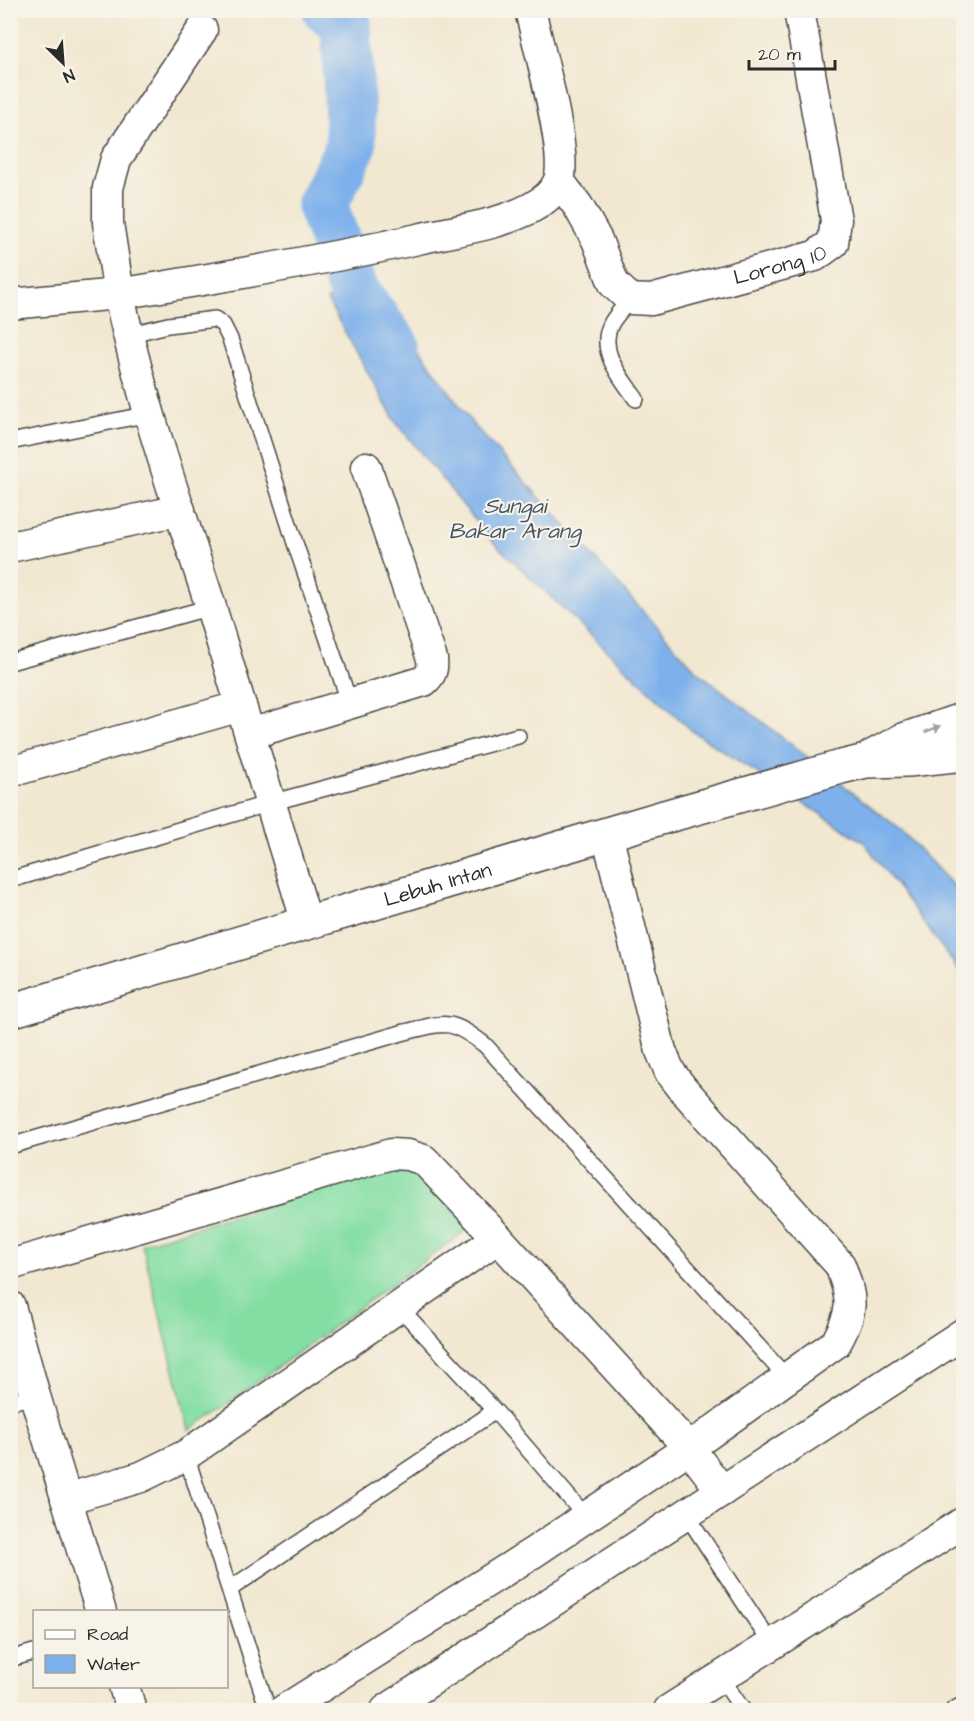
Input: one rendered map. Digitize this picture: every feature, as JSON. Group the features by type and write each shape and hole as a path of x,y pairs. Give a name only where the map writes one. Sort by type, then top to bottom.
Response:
{"main road":[{"name":"Lebuh Intan","path":"10,1011 607,834 854,764 903,740 963,719"},
{"name":"Lebuh Intan","path":"854,764 963,754"}],"street":[{"path":"10,304 119,294 366,251 500,220 545,200 559,181 561,163 558,133 530,10"},
{"name":"Lorong 10","path":"630,299 651,300 815,256 833,243 836,220 799,10"},
{"path":"202,30 116,159 108,188 108,223 127,335 149,414 211,607 307,923"},
{"path":"559,181 583,214 597,240 614,284 630,299"},
{"path":"250,734 424,681 430,675 433,668 432,659 366,467"},
{"path":"10,547 180,510"},
{"path":"10,772 241,706"},
{"path":"284,1710 534,1552 689,1448 836,1343 848,1320 850,1290 840,1265 670,1072 661,1051 607,834"},
{"path":"10,1265 391,1154 408,1155 424,1160 689,1448 722,1491"},
{"path":"66,1500 141,1477 186,1455 498,1238"},
{"path":"10,1305 23,1399 66,1500 101,1610"},
{"path":"386,1710 963,1333"},
{"path":"669,1710 963,1522"},
{"path":"125,1688 131,1710"}],"lane":[{"path":"630,299 612,322 607,349 612,364 636,399"},
{"path":"127,335 168,325 215,320 223,325 230,339 350,704"},
{"path":"10,442 149,414"},
{"path":"10,662 211,607"},
{"path":"10,880 270,803 518,736"},
{"path":"10,1146 405,1032 444,1023 464,1029 484,1045 787,1378"},
{"path":"399,1308 495,1411 586,1517"},
{"path":"230,1589 495,1411"},
{"path":"186,1455 268,1710"},
{"path":"686,1514 772,1645"},
{"path":"10,1659 33,1652"},
{"path":"721,1678 743,1710"},
{"path":"953,1710 963,1704"}],"green space":[{"path":"402,1168 424,1176 469,1228 189,1430 142,1244 383,1169"}],"water":[{"name":"Sungai Bakar Arang","path":"371,283 472,423 697,671 901,830 963,896 963,976 864,842 692,731 492,541 395,421 327,300"}],"waterway":[{"name":"Sungai Bakar Arang","path":"328,10 346,23 351,146 322,205 353,290 394,346"}]}
